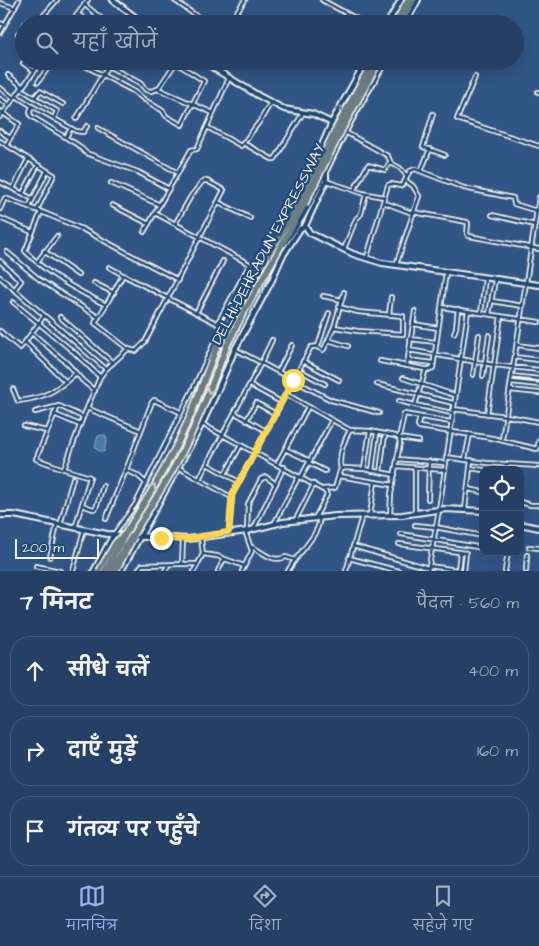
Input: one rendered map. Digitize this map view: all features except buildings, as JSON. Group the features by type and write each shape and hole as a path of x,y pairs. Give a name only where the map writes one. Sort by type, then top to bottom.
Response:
{"highway":[{"path":"400,15 408,0"},
{"path":"405,15 413,0"},
{"name":"DELHI-DEHRADUN EXPRESSWAY","path":"105,571 188,422 219,342 270,248 301,205 336,129 368,70"},
{"name":"DELHI-DEHRADUN EXPRESSWAY","path":"111,571 186,445 231,337 375,70"}],"main road":[{"path":"116,571 141,522"},
{"path":"99,571 115,543 128,529"}],"street":[{"path":"0,33 20,0"},
{"path":"44,15 57,0"},
{"path":"78,14 88,0"},
{"path":"113,0 132,15"},
{"path":"174,0 195,15"},
{"path":"234,15 245,0"},
{"path":"322,0 350,15"},
{"path":"392,15 401,0"},
{"path":"410,15 418,0"},
{"path":"0,3 15,8"},
{"path":"84,4 97,15"},
{"path":"0,24 5,25"},
{"path":"38,82 47,70"},
{"path":"92,70 133,91 181,125 204,80 188,70"},
{"path":"76,119 105,70"},
{"path":"118,70 141,84 146,90 158,89 213,113"},
{"path":"158,89 171,70"},
{"path":"216,70 290,111 321,117 332,123 388,156 390,162 400,168 407,176"},
{"path":"270,248 315,161 332,123 361,70"},
{"path":"278,252 293,233 316,194 345,132 380,70"},
{"path":"0,117 34,71"},
{"path":"8,75 22,88 57,111 54,118"},
{"path":"475,77 457,119 539,146"},
{"path":"144,232 191,150 197,149 229,78"},
{"path":"0,88 71,128 82,132 87,126"},
{"path":"35,97 40,91 63,104"},
{"path":"0,99 9,105"},
{"path":"207,127 238,146 243,143 260,121 271,102"},
{"path":"32,106 31,116 78,145 86,153 138,172 169,189"},
{"path":"2,112 19,124 6,145"},
{"path":"243,143 275,159 303,113"},
{"path":"434,114 422,146 445,155"},
{"path":"66,137 71,128"},
{"path":"98,128 178,173"},
{"path":"0,132 10,138"},
{"path":"0,141 54,176 37,210"},
{"path":"421,171 430,150"},
{"path":"94,571 114,534 135,505 222,326 311,160 318,152"},
{"path":"13,189 28,159"},
{"path":"354,190 368,164 385,170 390,162"},
{"path":"23,193 38,164"},
{"path":"366,258 384,197 390,184 400,186 413,169 464,188 513,198 514,204 537,211"},
{"path":"29,207 47,171"},
{"path":"121,571 202,424 235,349 272,280 282,257 300,229 305,226 326,181 326,172"},
{"path":"396,265 419,194 414,186 406,180"},
{"path":"124,275 95,321 96,324 128,349 136,351 143,345 169,299 224,190 207,181 203,181 191,196 175,224"},
{"path":"326,181 366,194 384,197"},
{"path":"0,182 33,198"},
{"path":"111,183 160,205"},
{"path":"344,249 356,219 360,215 366,194"},
{"path":"502,440 539,197"},
{"path":"0,209 5,198 37,210 82,229 178,280"},
{"path":"218,202 250,218"},
{"path":"383,202 413,212 468,222 467,234 469,236 539,249"},
{"path":"112,205 149,224"},
{"path":"42,212 25,251 63,282 106,305"},
{"path":"155,213 255,267"},
{"path":"492,214 535,225"},
{"path":"0,218 32,232"},
{"path":"305,226 310,233 366,258 396,265 539,285"},
{"path":"37,262 57,236"},
{"path":"44,251 78,275"},
{"path":"8,252 40,280 98,317"},
{"path":"0,261 21,281 14,290"},
{"path":"196,313 223,261"},
{"path":"218,324 250,264"},
{"path":"109,267 222,326"},
{"path":"380,360 432,369 446,272"},
{"path":"0,277 106,369"},
{"path":"481,313 486,278"},
{"path":"489,314 496,280"},
{"path":"94,283 114,293"},
{"path":"229,532 231,497 312,346 323,350 334,327 344,292"},
{"path":"323,296 342,300"},
{"path":"389,314 391,297"},
{"path":"492,301 522,306"},
{"path":"13,302 100,377"},
{"path":"442,307 539,322"},
{"path":"334,327 358,331 402,334 403,316 358,312 339,308"},
{"path":"454,333 458,309"},
{"path":"407,365 414,311"},
{"path":"428,568 468,311"},
{"path":"317,347 329,313"},
{"path":"0,331 20,348 44,316"},
{"path":"487,414 501,316"},
{"path":"60,317 113,362"},
{"path":"413,324 438,328"},
{"path":"31,332 67,363 95,391"},
{"path":"473,375 479,335"},
{"path":"483,376 489,335"},
{"path":"199,479 272,340"},
{"path":"328,340 348,346"},
{"path":"410,340 436,342"},
{"path":"25,342 66,382"},
{"path":"278,372 292,345"},
{"path":"517,345 539,348"},
{"path":"64,469 100,377 128,349"},
{"path":"235,349 338,403 379,413"},
{"path":"409,350 494,365 539,370"},
{"path":"515,357 539,360"},
{"path":"408,360 434,363"},
{"path":"303,361 339,380"},
{"path":"415,405 426,369"},
{"path":"299,370 325,384"},
{"path":"13,389 16,400 19,402 50,394 76,373"},
{"path":"512,376 539,379"},
{"path":"403,378 454,395"},
{"path":"511,382 539,385"},
{"path":"377,384 453,404"},
{"path":"250,385 282,402"},
{"path":"510,390 539,393"},
{"path":"286,394 350,430 370,431 419,441"},
{"path":"106,519 153,400 181,412"},
{"path":"399,401 452,411 539,422"},
{"path":"247,419 256,404 276,414"},
{"path":"35,412 58,406 83,417"},
{"path":"58,406 36,459 90,477 75,528"},
{"path":"277,464 308,407"},
{"path":"87,408 141,431"},
{"path":"235,413 266,431"},
{"path":"54,414 80,425"},
{"path":"390,516 400,443 399,438 404,414 451,422"},
{"path":"420,417 418,427 470,434 537,449 539,442"},
{"path":"274,525 332,420"},
{"path":"202,424 314,484 326,494 317,518 319,527 288,571"},
{"path":"24,426 47,431"},
{"path":"322,489 335,488 339,476 344,442 350,430"},
{"path":"364,469 370,431"},
{"path":"372,471 377,433"},
{"path":"380,472 385,434"},
{"path":"465,459 470,434"},
{"path":"225,474 241,445"},
{"path":"285,449 325,471"},
{"path":"446,456 539,466"},
{"path":"397,459 445,463"},
{"path":"465,509 471,460"},
{"path":"428,499 429,461"},
{"path":"207,464 239,482"},
{"path":"396,466 444,470"},
{"path":"179,468 231,497"},
{"path":"253,530 284,468"},
{"path":"415,468 415,514"},
{"path":"470,468 479,469"},
{"path":"340,469 364,469 395,475"},
{"path":"126,470 137,475 146,483"},
{"path":"339,476 393,485"},
{"path":"242,571 252,547 246,531 248,504 261,479 266,477 276,484"},
{"path":"50,557 73,478"},
{"path":"370,517 375,482"},
{"path":"295,520 314,484"},
{"path":"82,505 93,509 96,508 103,486"},
{"path":"468,489 479,491"},
{"path":"524,503 539,505"},
{"path":"0,515 14,515 114,534 183,539 253,530 295,520 390,516 438,510 479,511"},
{"path":"346,571 362,516"},
{"path":"415,525 436,526 479,535"},
{"path":"524,525 539,528"},
{"path":"73,571 84,529"},
{"path":"402,534 479,547"},
{"path":"194,571 203,554 201,538"},
{"path":"182,564 183,539"},
{"path":"399,544 466,554 464,571"},
{"path":"353,546 428,568 458,570 460,552"},
{"path":"252,547 274,560 286,557 295,560"},
{"path":"529,547 539,548"},
{"path":"203,554 244,566"},
{"path":"526,571 527,555"},
{"path":"505,571 507,556"},
{"path":"349,558 399,571"},
{"path":"218,571 224,559"},
{"path":"137,571 142,565 197,564"},
{"path":"165,571 168,565"},
{"path":"36,566 60,571"}],"water":[{"path":"105,435 107,439 104,452 97,450 95,446 98,436"}],"route":[{"path":"161,538 201,538 229,532 232,495 293,380"}]}
